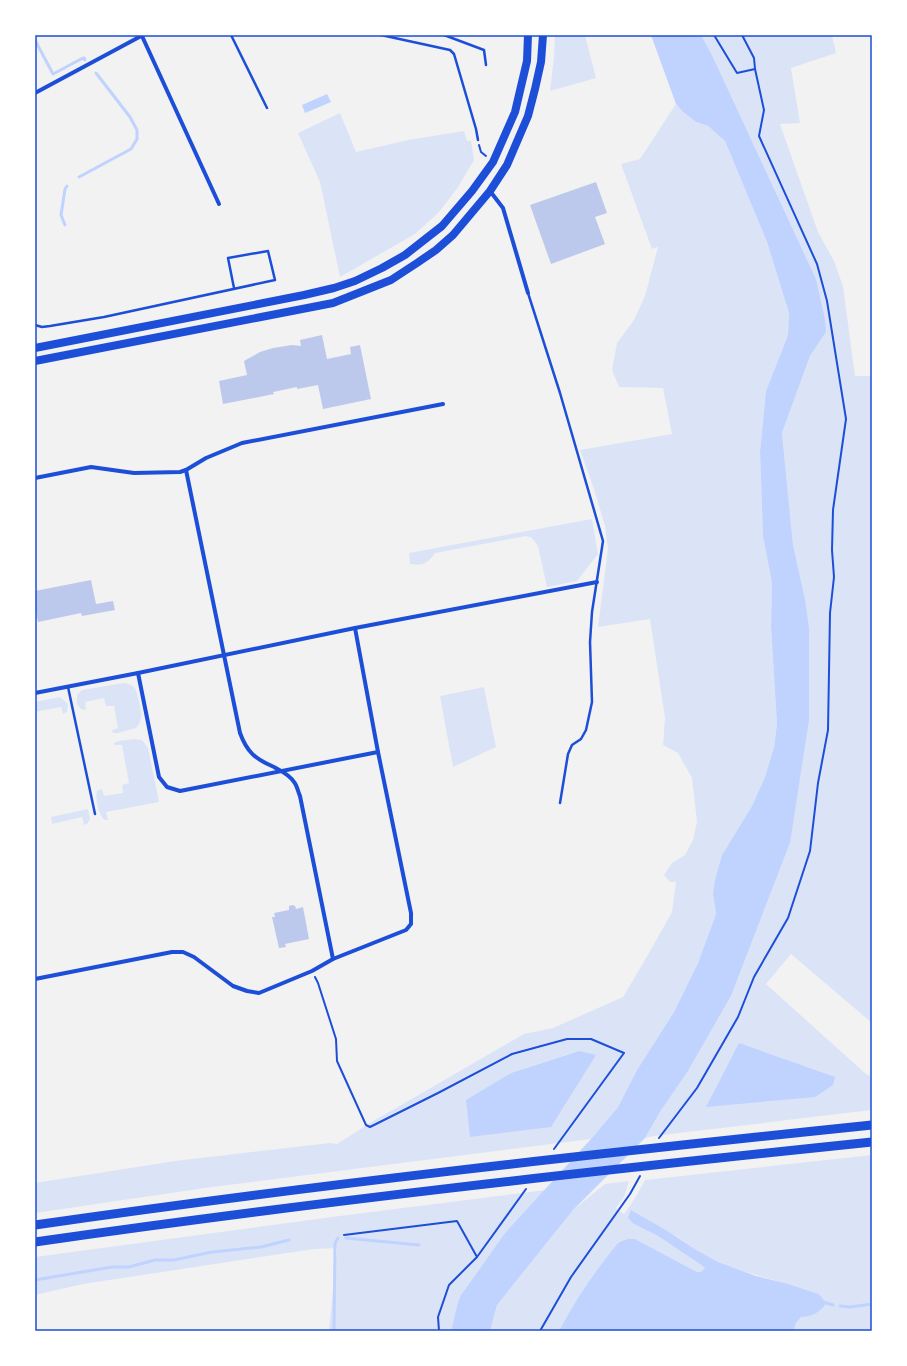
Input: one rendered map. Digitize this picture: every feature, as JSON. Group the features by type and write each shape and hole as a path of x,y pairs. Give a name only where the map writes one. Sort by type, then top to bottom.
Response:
{"highway":[{"path":"35,1225 142,1210 517,1163 872,1125"},
{"path":"35,1242 145,1226 516,1180 872,1142"}],"main road":[{"path":"35,348 334,288 355,281 405,255 442,226 472,191 493,162 515,112 527,61 528,35"},
{"path":"35,361 333,303 391,280 436,250 453,235 490,191 507,165 528,116 541,62 543,35"}],"street":[{"path":"35,93 143,35 219,204"},
{"path":"490,191 503,208 528,293"},
{"path":"35,478 91,467 134,473 180,472 206,458 242,443 443,404"},
{"path":"186,470 240,733 244,744 250,753 263,763 288,775 295,782 300,796 333,959"},
{"path":"35,693 355,628 597,582"},
{"path":"35,979 172,952 183,952 194,957 233,986 259,993 312,971 333,959 406,930 411,924 412,914 378,752 355,628"},
{"path":"138,673 159,777 167,787 180,791 378,752"}],"lane":[{"path":"231,35 267,108"},
{"path":"381,35 450,50 454,54 478,140"},
{"path":"444,35 484,50 486,65"},
{"path":"35,325 50,326 104,317 275,280 268,251 228,258 234,288"},
{"path":"528,293 560,393 603,541 592,612 590,642 592,702 586,730 581,739 572,745 568,754 560,803"},
{"path":"68,686 95,814"}],"path":[{"path":"714,35 737,73 755,69"},
{"path":"658,1140 701,1082 738,1017 754,977 788,918 810,851 818,783 828,730 830,613 834,577 832,550 833,510 846,419 827,301 817,264 760,136 764,110 754,58 742,35"},
{"path":"478,140 481,152 493,162"},
{"path":"312,971 318,983 336,1039 337,1061 366,1125 370,1127 512,1054 567,1039 591,1039 624,1053 550,1155"},
{"path":"540,1331 571,1277 630,1194 640,1175"},
{"path":"439,1331 438,1317 449,1285 477,1257 527,1187"},
{"path":"344,1235 457,1221 477,1257"}],"shaded area":[{"path":"555,35 585,35 596,78 550,91"},
{"path":"701,35 832,35 836,53 791,68 800,123 780,124 818,232 834,261 843,286 855,376 872,376 872,1023 791,954 766,984 866,1074 872,1077 872,1110 645,1138 660,1112 688,1071 731,996 790,843 805,599 793,545 782,433 810,356 826,332 816,279 712,55"},
{"path":"676,104 683,112 696,122 708,126 725,141 767,242 789,313 788,335 766,391 760,452 763,536 772,583 771,627 777,724 774,747 765,777 752,806 722,855 713,894 716,914 698,963 674,1012 637,1070 618,1107 591,1139 205,1188 35,1213 35,1183 175,1161 330,1143 337,1144 370,1123 524,1034 553,1028 623,997 649,953 672,912 676,882 670,882 664,875 672,863 685,855 693,840 697,822 692,778 678,753 663,745 665,718 650,619 598,627 608,549 605,526 580,450 672,434 663,388 619,387 612,370 617,343 634,320 645,296 658,247 652,249 621,164 640,159","holes":["578,1051 467,1100 511,1073"]},
{"path":"340,113 356,152 408,140 464,131 467,141 471,141 474,160 458,187 439,212 415,234 340,277 320,182 298,133"},
{"path":"592,519 598,554 577,581 547,587 538,546 532,538 526,536 435,553 430,560 422,564 410,564 409,553"},
{"path":"124,683 130,684 134,687 139,700 141,720 136,728 113,733 112,730 118,728 114,706 106,706 104,698 85,702 86,710 81,709 77,704 77,695 82,690"},
{"path":"484,687 496,747 453,767 440,696"},
{"path":"60,697 68,704 67,712 63,714 61,707 35,712 35,702"},
{"path":"134,739 142,740 148,748 159,802 106,812 108,820 105,820 98,807 96,798 97,791 102,789 104,796 123,793 122,785 129,783 122,745 114,745 114,743"},
{"path":"88,809 90,819 87,824 84,825 82,817 52,824 51,817"},
{"path":"872,1155 872,1331 793,1331 796,1323 819,1294 720,1263 666,1231 634,1224 658,1236 705,1268 701,1272 697,1272 635,1239 621,1241 593,1275 559,1331 490,1331 497,1305 573,1210 605,1184 629,1181 624,1197 616,1208 624,1214 645,1180"},
{"path":"546,1190 505,1233 461,1295 451,1331 329,1331 337,1248 314,1249 83,1284 35,1295 35,1257"}],"water":[{"path":"651,35 701,35 712,55 816,279 825,320 826,332 810,356 782,433 793,545 805,599 809,628 809,720 790,843 731,996 688,1071 660,1112 645,1138 573,1210 497,1305 490,1331 451,1331 461,1295 505,1233 591,1139 618,1107 637,1070 674,1012 698,963 716,914 713,894 722,855 752,806 765,777 774,747 777,724 771,627 772,583 763,536 760,452 766,391 788,335 789,313 767,242 725,141 708,126 696,122 683,112 676,104"},
{"path":"327,94 331,102 305,113 302,105"},
{"path":"739,1043 835,1077 833,1085 815,1097 706,1107"},
{"path":"579,1051 596,1055 551,1127 470,1137 466,1100 511,1073"},
{"path":"631,1210 718,1262 756,1276 819,1294 826,1303 815,1313 801,1317 796,1323 793,1331 559,1331 593,1275 617,1244 623,1240 635,1239 697,1272 701,1272 705,1268 658,1236 634,1224 628,1218"}],"building":[{"path":"596,182 607,213 595,217 605,244 551,264 530,205"},
{"path":"322,335 327,359 351,354 350,347 360,345 371,399 323,409 318,385 297,389 297,387 273,392 274,394 223,404 219,381 247,375 244,361 260,352 273,348 292,345 301,346 300,340"},
{"path":"91,580 96,604 113,601 115,610 82,616 81,613 38,622 35,606 35,591"},
{"path":"293,905 296,909 303,907 309,939 285,944 286,947 279,948 272,917 275,917 274,913 289,910 289,906"}],"waterway":[{"path":"35,40 53,74 81,59 84,58 85,60"},
{"path":"79,177 131,149 137,139 137,130 130,117 96,73"},
{"path":"65,225 61,215 65,189 67,186"},
{"path":"334,1331 335,1243 338,1238"},
{"path":"346,1238 419,1245"},
{"path":"35,1280 112,1267 129,1267 155,1260 174,1260 212,1252 261,1247 289,1240"},
{"path":"823,1302 833,1305"},
{"path":"840,1306 850,1307 872,1304"}]}
